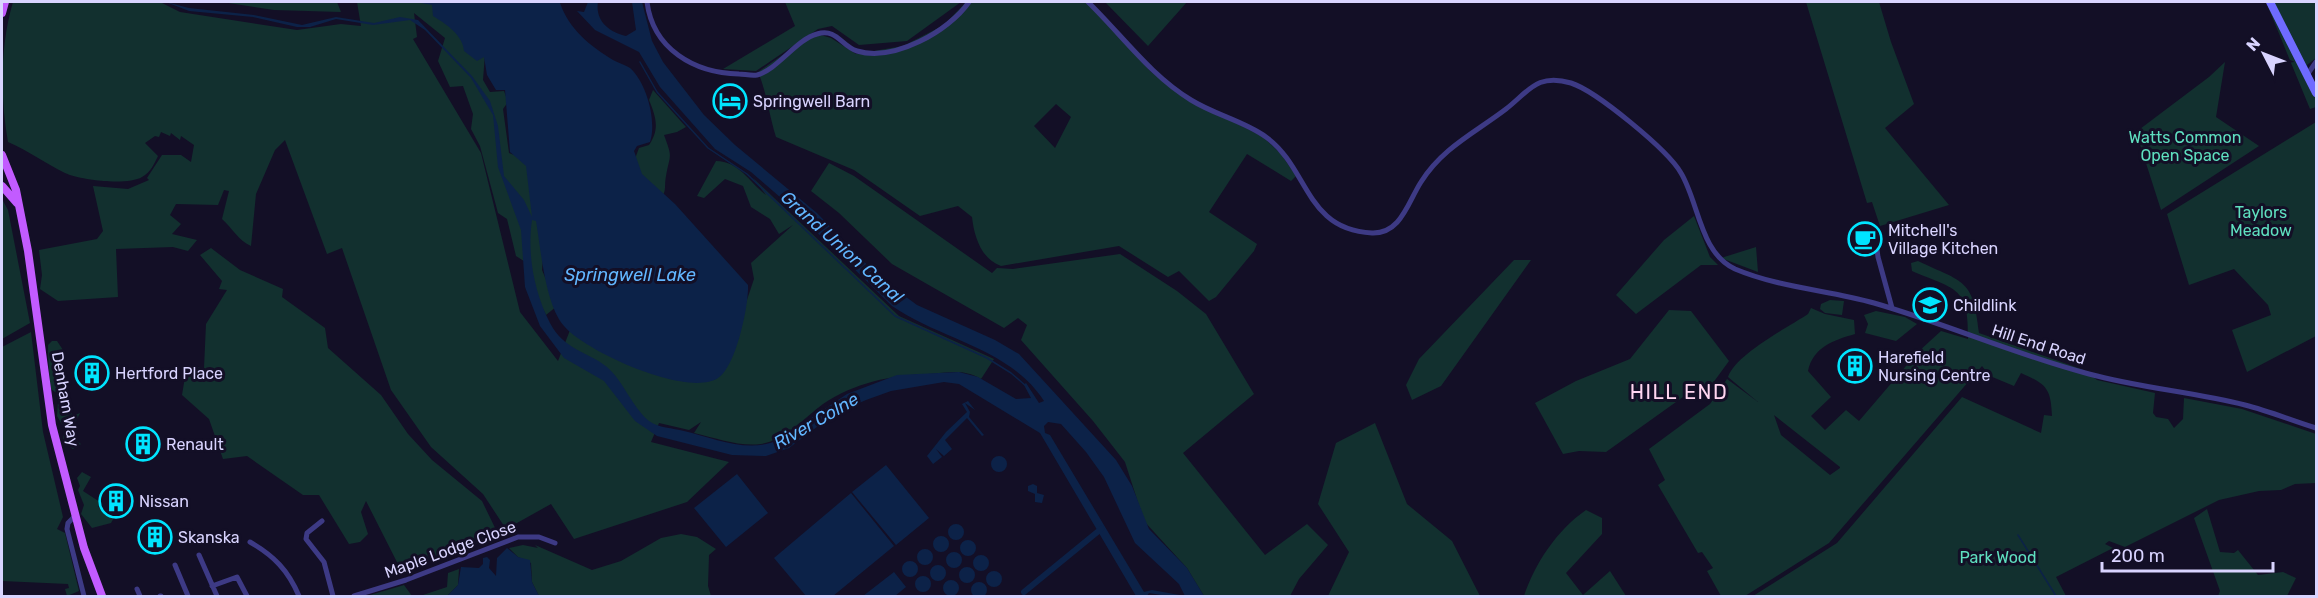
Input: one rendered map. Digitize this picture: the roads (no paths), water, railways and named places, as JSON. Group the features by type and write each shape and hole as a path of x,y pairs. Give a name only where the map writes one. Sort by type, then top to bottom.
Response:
{"main road":[{"path":"2,13 6,2"},
{"name":"Denham Way","path":"2,155 16,190 38,308 52,424 89,566 102,597"},
{"name":"Denham Way","path":"2,187 17,204"}],"street":[{"path":"647,2 658,31 685,60 707,72 758,75 816,34 828,33 837,36 858,51 877,52 908,47 957,18 969,2"},
{"name":"Hill End Road","path":"1088,2 1148,66 1170,85 1191,100 1252,128 1269,139 1285,156 1320,211 1343,228 1376,233 1396,225 1421,181 1461,138 1509,107 1538,82 1573,83 1634,124 1668,155 1681,171 1715,254 1736,269 1780,284 1831,292 1892,308 2090,375 2244,405 2316,428"},
{"path":"2270,2 2316,93"},
{"path":"2307,75 2316,62"},
{"path":"1874,228 1878,257 1892,308"},
{"path":"75,516 68,523 67,529 84,597"},
{"path":"322,521 307,533 306,539 324,562 333,597"},
{"name":"Maple Lodge Close","path":"354,597 518,537 534,536 555,543"},
{"path":"250,542 268,553 282,566 299,597"},
{"path":"199,555 217,597"},
{"path":"175,565 188,597"},
{"path":"212,586 237,577 247,597"},
{"path":"137,589 140,597"}],"water":[{"name":"Springwell Lake","path":"166,2 189,8 254,15 302,25 336,17 374,23 400,17 418,20 472,76 490,101 498,126 504,176 524,200 532,217 526,166 510,152 505,90 496,90 487,75 484,57 477,61 464,51 457,35 433,16 432,5 415,2 560,3 569,21 581,36 604,55 630,68 646,93 651,114 652,134 650,142 637,146 634,151 642,174 675,204 748,285 740,335 736,349 724,372 718,378 704,383 684,382 662,377 614,359 576,337 564,326 548,291 536,221 532,220 530,246 533,273 544,311 550,323 569,345 607,367 638,409 653,423 731,443 767,444 778,440 847,394 897,375 959,372 978,377 1016,399 1031,398 1024,385 1026,383 1039,403 1044,401 1030,383 994,357 911,318 892,306 788,204 751,172 715,149 660,87 639,52 595,30 577,11 584,12 588,2 598,2 599,14 604,24 614,32 626,36 636,30 632,2 642,2 652,41 663,62 704,115 735,145 817,213 878,276 917,305 995,340 1019,354 1116,460 1132,486 1149,529 1187,568 1204,596 1185,596 1167,596 1149,593 1147,596 1136,596 1040,433 959,384 944,382 891,391 866,400 834,414 789,448 766,456 732,455 657,436 635,421 604,381 564,358 540,326 525,287 521,230 498,167 493,115 471,78 425,30 410,20 373,25 336,19 310,27 297,27 253,17 189,11","holes":["1048,422 1061,424 1086,452 1104,477 1135,543 1179,584 1185,596 1152,590 1144,592 1050,435 1045,433 1044,426"]},
{"path":"968,401 975,410 965,403 970,412 969,417 984,435 982,436 967,418 945,440 952,449 944,456 936,449 942,457 933,464 927,456 946,432 967,412 962,404"},
{"path":"999,456 1005,458 1007,464 1005,470 999,472 993,470 991,464 993,458"},
{"path":"886,465 929,518 896,545 852,492"},
{"path":"737,474 768,513 726,547 694,508"},
{"path":"1033,484 1037,486 1037,493 1044,495 1042,503 1035,502 1035,494 1028,491 1028,486"},
{"path":"851,493 894,546 833,596 806,596 774,558"},
{"path":"956,524 962,526 964,532 962,538 956,540 950,538 948,532 950,526"},
{"path":"941,536 947,538 949,544 947,550 941,552 935,550 933,544 935,538"},
{"path":"968,540 974,542 976,548 974,554 968,556 962,554 960,548 962,542"},
{"path":"507,548 518,557 530,560 532,582 539,596 447,596 458,585 461,567 479,568 483,564 483,558 487,557 490,560 489,568 496,576 497,558"},
{"path":"925,549 931,551 933,557 931,563 925,565 919,563 917,557 919,551"},
{"path":"954,552 960,554 962,560 960,566 954,568 948,566 946,560 948,554"},
{"path":"981,555 987,557 989,563 987,569 981,571 975,569 973,563 975,557"},
{"path":"910,561 916,563 918,569 916,575 910,577 904,575 902,569 904,563"},
{"path":"938,565 944,567 946,573 944,579 938,581 932,579 930,573 932,567"},
{"path":"967,567 973,569 975,575 973,581 967,583 961,581 959,575 961,569"},
{"path":"994,571 1000,573 1002,579 1000,585 994,587 988,585 986,579 988,573"},
{"path":"894,572 906,587 895,596 863,596"},
{"path":"923,576 929,578 931,584 929,590 923,592 917,590 915,584 917,578"},
{"path":"951,580 957,582 959,588 957,594 951,596 945,594 943,588 945,582"},
{"path":"979,582 987,590 979,598 971,590"}],"waterway":[{"name":"Grand Union Canal","path":"640,62 657,92 708,148 747,174 895,316 987,358 1011,373 1026,386"},
{"path":"1024,592 1101,529"},
{"path":"2018,535 2056,596"}],"place":[{"name":"Springwell Barn","path":"730,101"},
{"name":"Mitchell's Village Kitchen","path":"1865,239"},
{"name":"Childlink","path":"1930,305"},
{"name":"Harefield Nursing Centre","path":"1855,366"},
{"name":"Hertford Place","path":"92,373"},
{"name":"Renault","path":"143,444"},
{"name":"Nissan","path":"116,501"},
{"name":"Skanska","path":"155,537"}],"district":[{"name":"HILL END","path":"1679,392"}],"park label":[{"name":"Watts Common Open Space","path":"2185,146"},
{"name":"Taylors Meadow","path":"2261,221"},
{"name":"Park Wood","path":"1998,557"}],"water label":[{"name":"River Colne","path":"816,421"}]}
